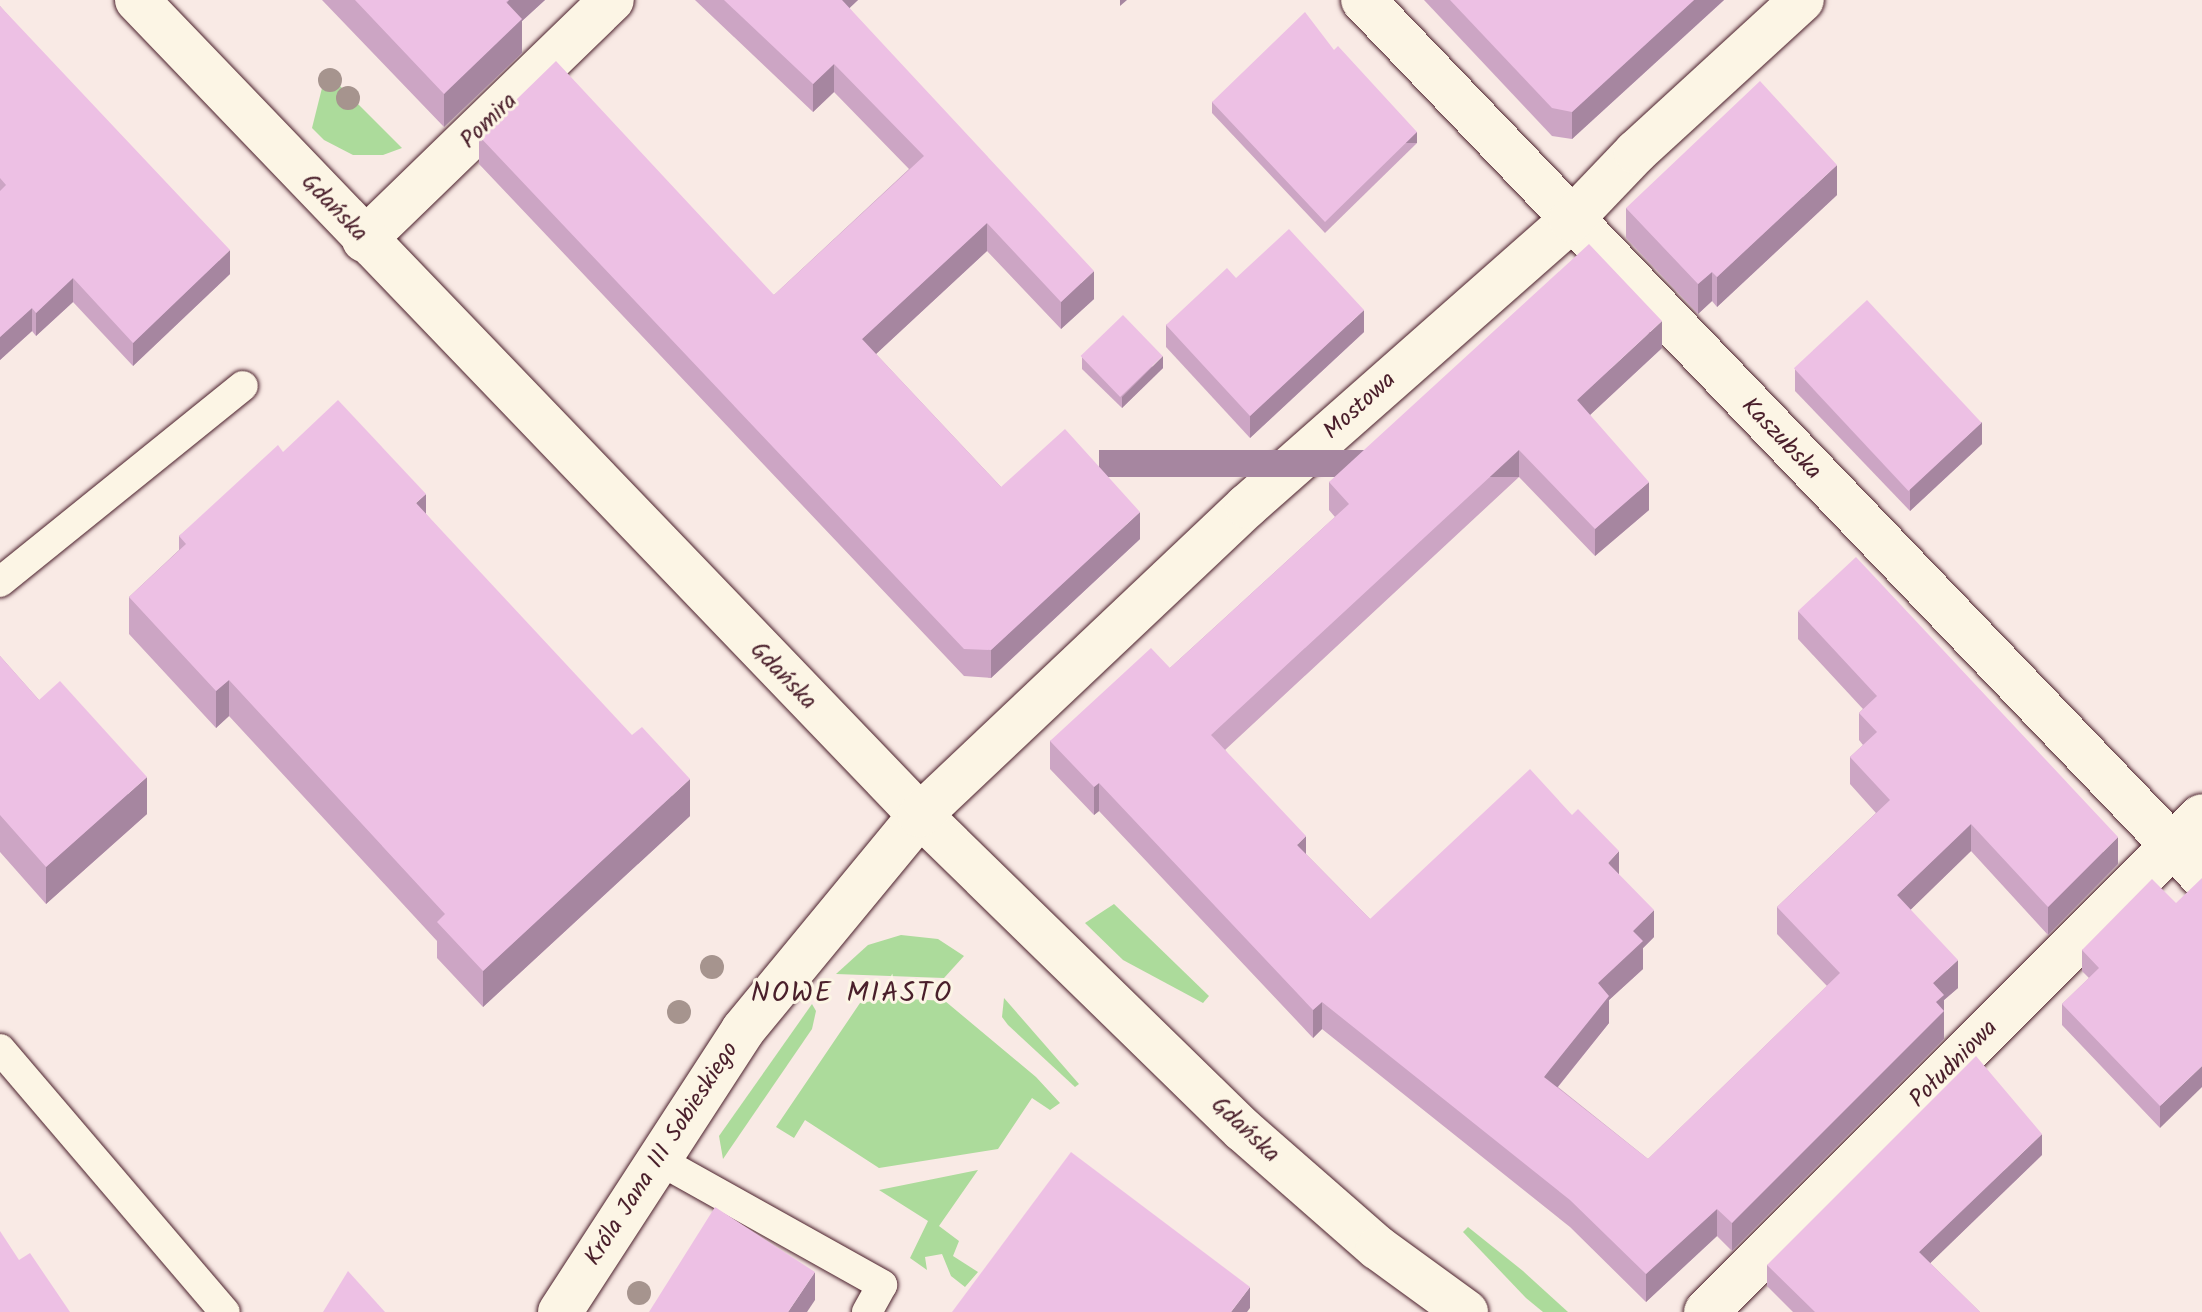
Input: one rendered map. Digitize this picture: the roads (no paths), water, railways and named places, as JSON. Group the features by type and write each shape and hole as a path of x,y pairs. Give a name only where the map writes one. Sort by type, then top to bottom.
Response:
{"street":[{"name":"Gdańska","path":"137,0 364,240 920,815 1243,1130 1378,1248 1466,1312"},
{"name":"Pomira","path":"364,240 612,0"},
{"name":"Kaszubska","path":"1363,0 1571,220 2188,830 2202,876"},
{"name":"Mostowa","path":"920,815 1247,506 1571,220 1636,152 1802,0"},
{"name":"Króla Jana III Sobieskiego","path":"560,1312 657,1159 794,963 920,815"},
{"name":"Południowa","path":"1706,1312 2188,830"}],"lane":[{"path":"0,582 243,386"},
{"path":"0,1049 225,1312"},
{"path":"657,1159 882,1285 867,1312"}],"district":[{"name":"NOWE MIASTO","path":"852,994"}]}
